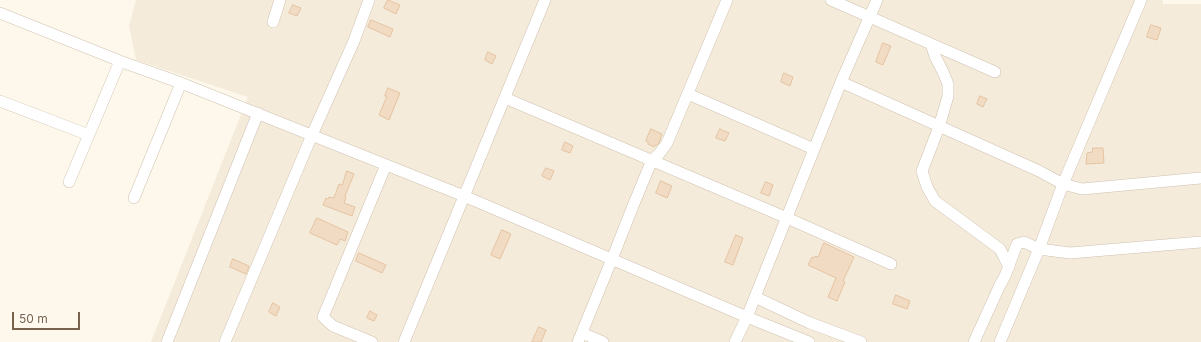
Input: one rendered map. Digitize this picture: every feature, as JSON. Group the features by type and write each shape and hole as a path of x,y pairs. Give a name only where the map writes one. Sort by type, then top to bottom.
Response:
{"street":[{"path":"273,22 280,0"},
{"path":"225,342 312,135 354,41 369,0"},
{"path":"407,341 464,196 545,0"},
{"path":"602,342 580,338 652,160 659,154 667,143 727,0"},
{"path":"832,0 995,72"},
{"path":"735,342 747,318 841,82 877,0"},
{"path":"1000,342 1040,249 1063,184 1141,0"},
{"path":"0,13 120,61 181,82 464,196 747,318 809,342"},
{"path":"931,44 948,84 948,96 939,126 922,171 926,187 935,201 1000,249 1009,267"},
{"path":"69,182 120,61"},
{"path":"134,198 181,82"},
{"path":"841,82 1039,171 1063,184 1082,189 1201,178"},
{"path":"688,94 814,149"},
{"path":"505,98 891,264"},
{"path":"0,101 89,136"},
{"path":"167,342 258,113"},
{"path":"372,342 333,326 323,317 386,165"},
{"path":"974,342 1009,267 1017,244 1024,242 1040,249 1070,253 1201,242"},
{"path":"755,297 810,323 861,342"}],"shaded area":[{"path":"136,0 1163,0 1163,4 1201,4 1201,342 151,342 248,97 136,60 129,26"}],"building":[{"path":"388,0 400,5 396,14 384,8"},
{"path":"293,5 301,8 297,16 289,13"},
{"path":"371,20 393,29 390,37 368,27"},
{"path":"1151,25 1161,28 1157,40 1147,37"},
{"path":"883,43 891,46 883,65 876,62"},
{"path":"488,52 496,56 492,64 485,60"},
{"path":"784,73 793,77 790,86 781,82"},
{"path":"388,88 400,93 389,120 379,115 387,96 385,96"},
{"path":"980,96 987,99 983,107 977,104"},
{"path":"651,129 662,134 659,143 654,147 646,141"},
{"path":"720,129 729,133 725,141 716,138"},
{"path":"565,142 573,146 570,153 562,150"},
{"path":"1093,148 1103,148 1104,163 1086,164 1087,153 1092,152"},
{"path":"546,168 554,171 550,180 542,176"},
{"path":"347,171 354,174 345,196 344,203 355,207 352,216 323,205 326,198 334,198 339,184 342,185"},
{"path":"661,181 672,186 667,198 656,193"},
{"path":"766,182 773,185 769,196 761,193"},
{"path":"317,218 348,232 345,241 340,239 337,245 310,233"},
{"path":"502,230 511,234 500,259 491,255"},
{"path":"736,235 743,238 733,265 725,262"},
{"path":"824,243 854,257 843,281 845,282 837,301 828,297 836,278 808,265 812,257 818,257"},
{"path":"359,253 386,265 382,273 356,261"},
{"path":"233,259 249,266 246,274 230,267"},
{"path":"896,295 910,301 907,309 893,304"},
{"path":"273,303 280,307 276,316 269,312"},
{"path":"370,311 377,315 374,321 367,318"},
{"path":"539,327 546,330 541,342 532,342"}]}
